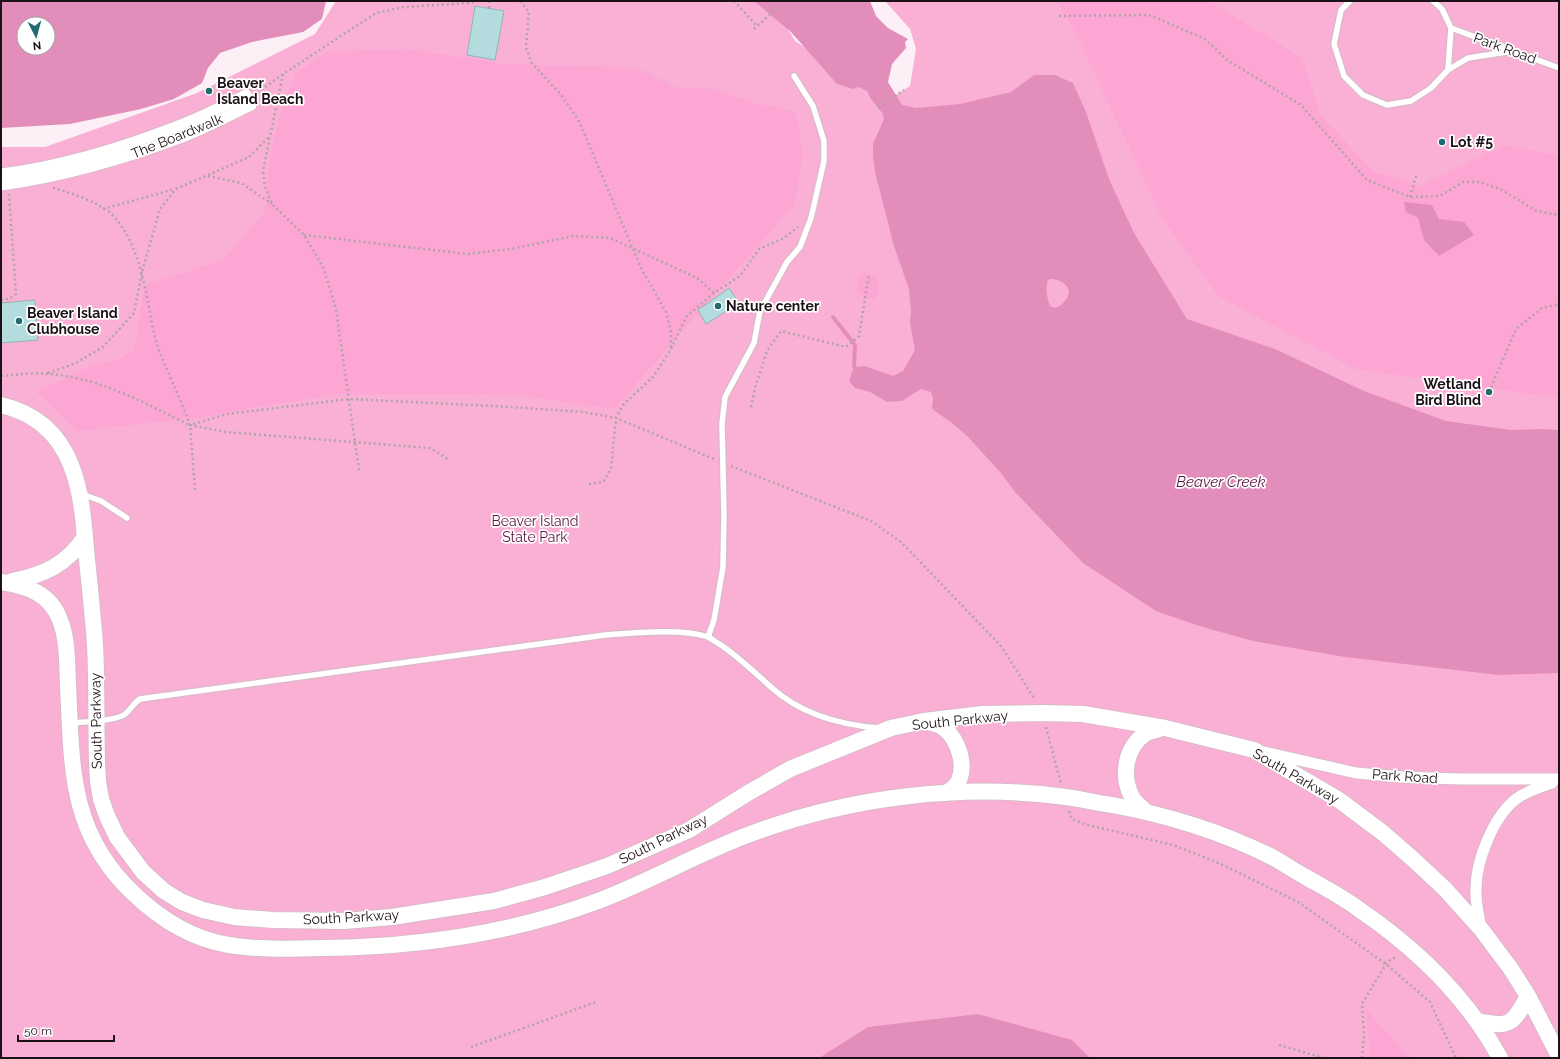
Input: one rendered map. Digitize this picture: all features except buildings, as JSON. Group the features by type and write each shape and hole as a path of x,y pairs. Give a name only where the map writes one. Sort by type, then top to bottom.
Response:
{"street":[{"name":"The Boardwalk","path":"1,174 72,160 130,144 184,124 246,95 249,99 251,105 188,134 133,155 74,171 5,184"},
{"name":"South Parkway","path":"1,404 17,409 37,419 51,432 61,446 71,465 79,492 85,537 95,645 98,781 101,799 117,837 143,872 164,891 182,902 203,910 234,917 273,920 344,921 392,917 494,901 546,887 600,868 652,847 689,830 790,769 891,728 924,721 983,714 1083,714 1164,728 1254,750 1339,800 1383,833 1414,860 1445,889 1481,930 1511,969 1528,996 1559,1056"},
{"path":"2,582 32,577 49,570 73,552 85,537"},
{"name":"South Parkway","path":"2,582 25,586 41,594 52,606 61,621 66,643 74,775 79,806 88,832 97,849 109,868 146,905 171,924 194,936 212,942 246,948 297,949 394,945 467,937 568,912 602,899 753,833 818,813 901,796 946,793 989,792 1064,797 1145,811 1217,833 1272,857 1358,908 1416,952 1460,998 1478,1021 1500,1058"},
{"path":"924,721 937,724 945,729 954,740 959,750 961,772 959,780 956,785 946,793"},
{"path":"1145,811 1131,796 1128,788 1125,772 1128,754 1138,740 1146,733 1164,728"},
{"name":"Park Road","path":"1254,750 1356,773 1404,777 1559,781"},
{"name":"Park Road","path":"1481,930 1476,890 1479,866 1487,842 1498,819 1516,800 1538,787 1559,781"},
{"path":"1478,1021 1501,1025 1509,1022 1515,1017 1528,996"}],"lane":[{"path":"1350,1 1341,10 1334,44 1344,76 1363,94 1387,105 1411,101 1431,88 1448,70 1468,58 1516,51"},
{"path":"1433,1 1442,9 1451,28 1448,70"},
{"name":"Park Road","path":"1451,28 1559,68"},
{"path":"708,637 714,620 723,567 724,515 722,424 725,397 754,343 760,312 787,262 800,247 811,218 824,162 824,141 812,106 794,76"},
{"path":"79,492 101,501 127,518"},
{"path":"70,723 96,722 123,716 132,709 135,702 140,699 605,635 685,633 708,637 737,656 792,703 817,715 858,726 891,728"}],"path":[{"path":"249,99 283,74 376,13 404,6 469,3 476,1"},
{"path":"489,1 489,8"},
{"path":"515,1 521,2 529,12 526,47 531,62 562,96 579,121 641,268 666,312 671,332 671,349"},
{"path":"734,1 757,26"},
{"path":"754,28 777,8"},
{"path":"1059,16 1149,15 1205,39 1227,60 1301,105 1367,180 1410,197 1440,196 1463,182 1480,182 1500,189 1537,211 1559,215"},
{"path":"272,204 265,187 263,171 283,74"},
{"path":"878,108 904,90"},
{"path":"103,209 176,189 249,157 270,137"},
{"path":"206,176 241,183 272,204 304,235 324,267 336,310 359,470"},
{"path":"1410,197 1416,176"},
{"path":"1,300 9,299 16,294 5,184"},
{"path":"50,187 75,193 103,209 117,219 131,242 142,272 155,339 170,377 182,401 190,425 195,490"},
{"path":"48,374 74,364 103,347 134,313 142,272 160,209 176,189"},
{"path":"588,484 603,482 611,469 616,418 623,405 653,377 671,349 686,317 714,293 740,276 759,249 784,238 811,218"},
{"path":"304,235 467,254 511,249 573,236 610,238 697,278 714,293"},
{"path":"751,407 755,388 767,351 781,331 846,347 859,336 869,274"},
{"path":"1490,392 1516,329 1542,308 1559,304"},
{"path":"1,376 48,374 86,380 123,393 190,425 226,432 430,448 448,459"},
{"path":"190,425 227,414 349,399 584,412 616,418 723,463 872,521 901,542 1001,646 1043,713 1064,797 1072,819 1084,824 1173,845 1221,864 1298,902 1386,964 1430,1002 1456,1058"},
{"path":"1362,1058 1364,1035 1362,1004 1386,964 1391,959 1416,952"},
{"path":"471,1047 596,1002"},
{"path":"1279,1046 1324,1058"}],"green space":[{"name":"Beaver Island State Park","path":"336,1 771,1 795,41 888,100 910,86 916,49 910,29 885,1 1559,1 1559,1058 1,1058 1,147 45,147 197,93 315,34"}],"shaded area":[{"path":"1057,1 1209,1 1302,58 1321,116 1375,172 1420,186 1505,145 1559,156 1559,396 1539,395 1355,369 1218,296 1162,218 1076,34"},
{"path":"406,49 506,64 638,68 680,89 704,87 755,103 796,112 803,154 794,205 614,409 518,395 343,394 202,417 78,431 36,392 94,365 117,360 134,350 145,285 223,260 265,212 269,164 279,117 295,74 326,52"},
{"path":"863,273 876,276 880,287 876,299 864,298 856,289 858,278"},
{"path":"1366,1009 1410,1058 1370,1058"}],"water":[{"path":"1,1 326,1 322,19 303,32 252,42 220,53 208,68 202,83 174,99 141,109 70,124 1,128"},
{"name":"Beaver Creek","path":"754,1 870,1 876,16 888,28 908,39 905,42 906,48 892,64 888,82 902,105 916,108 960,104 1011,92 1034,75 1055,75 1073,83 1086,112 1109,179 1134,233 1187,319 1275,349 1364,391 1446,421 1511,430 1559,430 1559,673 1498,675 1345,657 1253,641 1199,626 1156,611 1083,563 1015,492 1001,473 968,437 952,423 932,409 933,399 931,392 921,389 902,401 887,402 870,392 855,388 849,381 854,367 865,366 893,376 903,371 915,350 910,323 911,312 909,289 894,246 875,172 873,144 884,119 883,114 871,99 867,91 859,87 853,89 837,84 791,32","holes":["1048,280 1055,280 1064,283 1069,290 1067,299 1060,306 1055,308 1050,306 1047,297"]},
{"path":"1404,202 1432,205 1439,219 1464,222 1474,235 1439,256 1424,240 1418,218 1406,212"},
{"path":"978,1014 1072,1040 1090,1058 819,1058 868,1027"}],"waterway":[{"path":"833,317 855,345 854,367"}],"place":[{"name":"Beaver Island Beach","path":"209,91"},
{"name":"Lot #5","path":"1442,142"},
{"name":"Nature center","path":"718,306"},
{"name":"Beaver Island Clubhouse","path":"19,321"},
{"name":"Wetland Bird Blind","path":"1489,392"}]}
